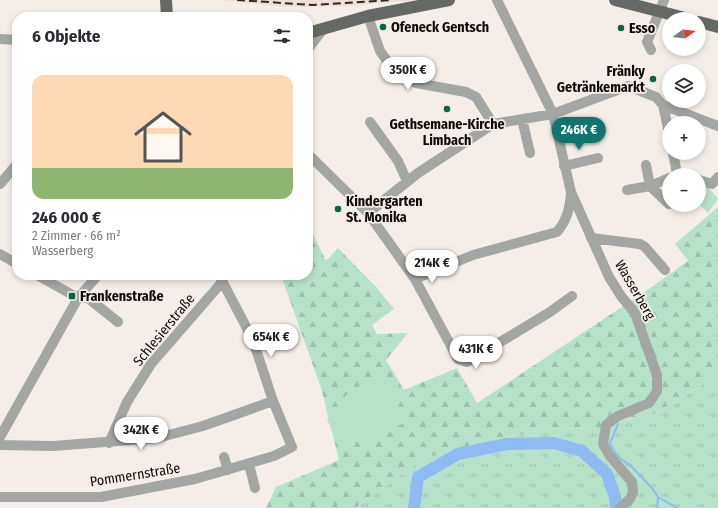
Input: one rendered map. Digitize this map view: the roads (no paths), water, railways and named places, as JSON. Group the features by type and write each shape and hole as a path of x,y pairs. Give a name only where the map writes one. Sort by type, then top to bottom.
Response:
{"main road":[{"path":"313,31 368,16 449,0"},
{"path":"615,0 662,6 674,12"},
{"path":"706,24 718,27"}],"street":[{"name":"Wasserberg","path":"497,0 553,114 571,192 609,277 621,296 635,313 657,376 657,391 648,403 618,416 606,425 603,444 610,456 632,482 633,492 630,499 620,508"},
{"path":"654,46 650,33 662,6"},
{"path":"368,16 380,51 396,73 416,83 466,92 476,97 493,124"},
{"path":"313,43 324,28"},
{"path":"0,39 12,40"},
{"path":"368,213 407,181 493,124 553,114 628,86 656,97 662,104"},
{"path":"671,108 718,126"},
{"path":"522,119 530,154"},
{"path":"370,122 395,156 407,181"},
{"path":"564,166 598,158"},
{"path":"313,159 368,213 414,279 458,359 467,362 550,312 572,296"},
{"path":"646,165 650,186 662,197"},
{"path":"0,184 12,170"},
{"path":"706,182 712,184 718,177"},
{"path":"627,190 650,186 662,181"},
{"path":"414,279 473,255 556,232 563,224 570,208 571,192"},
{"path":"591,238 640,244 645,247 666,270"},
{"path":"1,258 12,262"},
{"path":"46,280 78,298 88,298 118,322"},
{"path":"0,437 78,298 94,280"},
{"name":"Schlesierstraße","path":"109,443 127,402 151,364 219,280"},
{"path":"0,445 53,446 109,443 157,438 203,426 273,401 253,340 222,280"},
{"name":"Pommernstraße","path":"0,497 101,497 196,479 274,456 292,447 273,401"},
{"path":"224,457 228,470"},
{"path":"249,464 255,488"}],"waterway":[{"path":"618,424 610,443 617,456 632,467 652,488 658,497 677,508"},
{"path":"414,508 418,477 458,454 507,444 554,443 582,451 607,474 615,497 616,508"},
{"path":"657,508 658,497"}],"railway":[{"path":"237,0 313,5 392,0"}],"place":[{"name":"Ofeneck Gentsch","path":"383,27"},
{"name":"Esso","path":"621,28"},
{"name":"Fränky Getränkemarkt","path":"653,79"},
{"name":"Gethsemane-Kirche Limbach","path":"447,109"},
{"name":"Kindergarten St. Monika","path":"338,209"},
{"name":"Frankenstraße","path":"72,296"}]}
